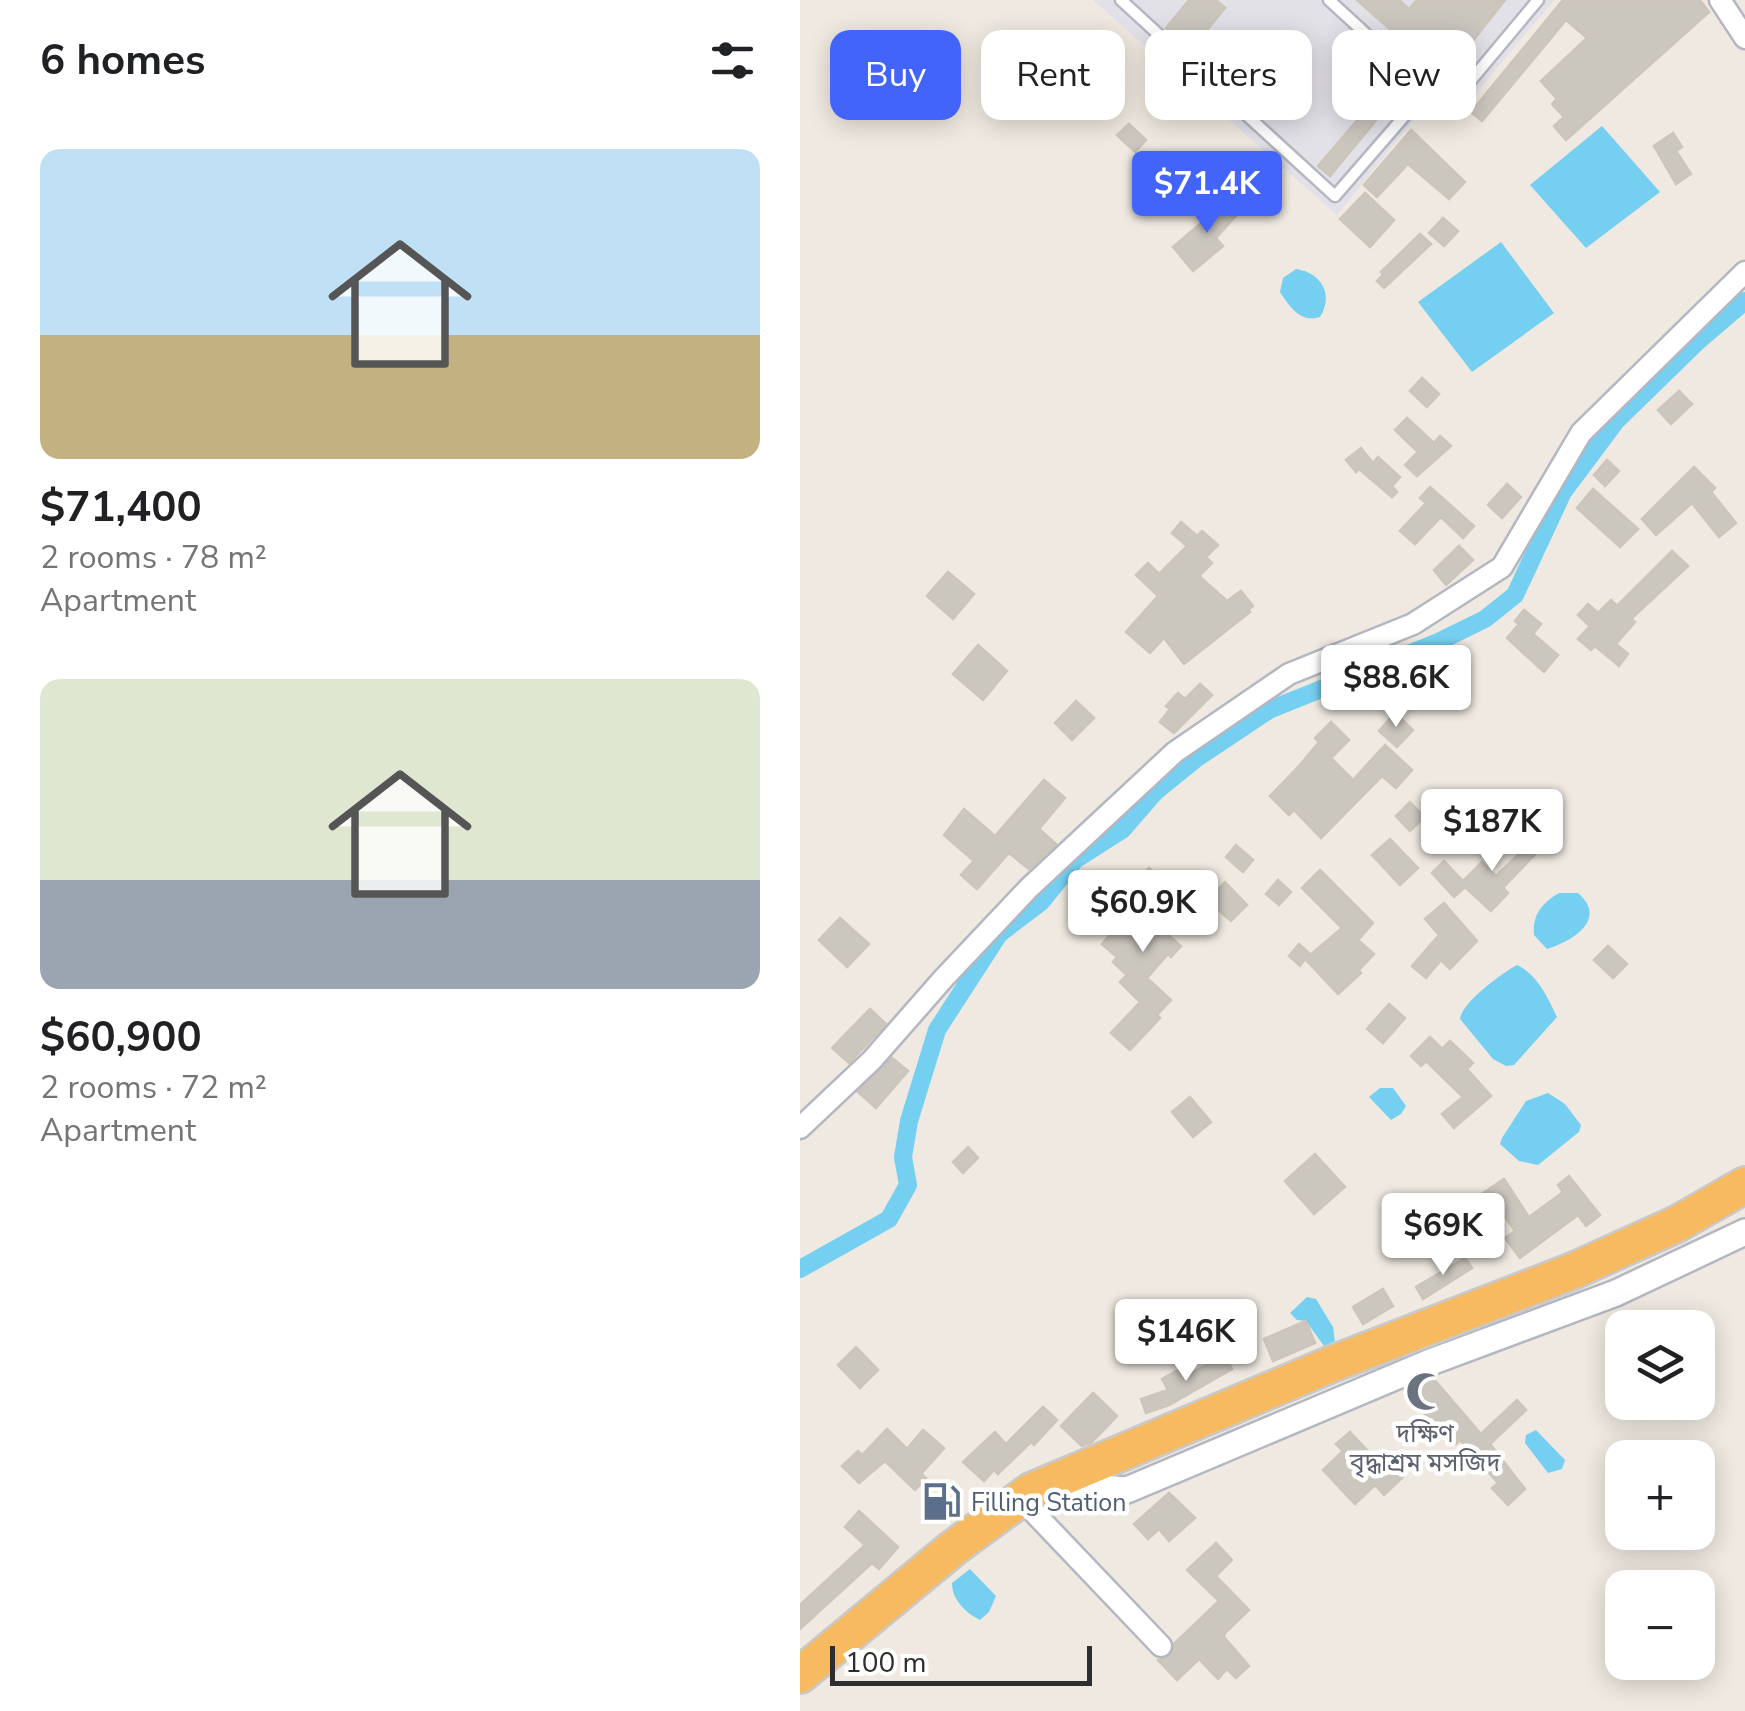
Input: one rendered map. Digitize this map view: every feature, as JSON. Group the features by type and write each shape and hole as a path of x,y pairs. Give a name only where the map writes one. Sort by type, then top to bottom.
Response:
{"highway":[{"path":"800,1675 952,1549 1020,1498 1054,1479 1332,1364 1574,1271 1678,1224 1745,1185"}],"street":[{"path":"1720,0 1745,38"},
{"path":"800,1128 872,1060 1030,888 1175,752 1289,674 1413,624 1502,567 1581,434 1745,272"},
{"path":"1054,1479 1094,1489 1127,1490 1428,1363 1616,1293 1745,1232"},
{"path":"1020,1498 1161,1646"}],"lane":[{"path":"1121,0 1335,196 1401,120"},
{"path":"1330,0 1362,30"},
{"path":"1476,75 1538,0"}],"shaded area":[{"path":"1093,0 1189,0 1166,28 1168,30 1145,30 1145,46"},
{"path":"1216,0 1357,0 1381,21 1399,0 1417,0 1393,30 1332,30 1332,120 1358,120 1319,166 1330,176 1370,129 1360,120 1414,120 1337,215 1229,120 1312,120 1312,30 1207,30 1225,8"},
{"path":"1469,0 1492,15 1502,5 1497,0 1554,0 1476,93 1476,37 1491,18"}],"water":[{"path":"1602,126 1660,192 1586,248 1530,185"},
{"path":"1501,242 1554,313 1472,372 1418,302"},
{"path":"1296,269 1313,275 1323,286 1326,301 1320,317 1301,316 1280,292 1283,278"},
{"path":"1559,893 1578,893 1586,903 1588,920 1576,935 1547,949 1534,935 1535,921 1543,905"},
{"path":"1517,965 1536,980 1557,1017 1514,1065 1506,1066 1493,1059 1460,1019 1475,997"},
{"path":"1380,1088 1393,1088 1406,1106 1391,1120 1369,1097"},
{"path":"1548,1093 1565,1104 1581,1125 1579,1132 1538,1165 1519,1161 1500,1144 1502,1138 1526,1101"},
{"path":"1307,1297 1316,1299 1333,1327 1335,1341 1324,1346 1306,1321 1297,1320 1290,1313"},
{"path":"1536,1430 1565,1460 1562,1469 1548,1473 1525,1443 1526,1435"},
{"path":"970,1569 996,1596 989,1612 980,1620 954,1595 952,1583"}],"building":[{"path":"1189,0 1216,0 1225,8 1207,30 1166,28"},
{"path":"1357,0 1399,0 1409,9 1417,0 1505,0 1476,37 1476,30 1391,30"},
{"path":"1563,0 1700,0 1709,12 1566,140 1554,126 1564,117 1552,104 1557,99 1541,81 1587,38 1566,20 1482,121 1476,116 1476,106"},
{"path":"1357,120 1376,120 1330,176 1318,166"},
{"path":"1129,124 1146,140 1135,152 1117,135"},
{"path":"1411,130 1465,182 1449,199 1408,164 1377,197 1364,185"},
{"path":"1673,133 1682,147 1676,151 1691,174 1676,184 1654,146"},
{"path":"1365,193 1394,220 1370,247 1340,219"},
{"path":"1231,198 1243,208 1216,238 1223,246 1193,271 1173,247"},
{"path":"1443,218 1458,231 1444,246 1429,233"},
{"path":"1420,234 1431,244 1384,288 1377,281 1383,275 1381,272"},
{"path":"1422,378 1439,394 1427,407 1410,391"},
{"path":"1679,391 1692,404 1671,424 1658,410"},
{"path":"1407,418 1434,443 1440,436 1451,446 1417,476 1405,465 1418,452 1395,430"},
{"path":"1361,448 1373,463 1378,457 1400,477 1392,486 1397,492 1392,497 1359,469 1356,472 1346,460"},
{"path":"1607,460 1619,471 1605,486 1594,475"},
{"path":"1694,467 1715,488 1711,492 1736,523 1719,537 1692,503 1656,535 1642,519"},
{"path":"1507,484 1521,497 1502,518 1488,505"},
{"path":"1430,487 1474,526 1463,538 1441,517 1415,544 1400,531 1426,503 1420,498"},
{"path":"1593,489 1638,529 1620,547 1577,508"},
{"path":"1181,522 1197,536 1202,531 1218,545 1206,557 1212,563 1199,576 1227,601 1241,591 1253,606 1184,664 1164,638 1150,653 1126,632 1158,596 1136,575 1148,563 1159,574 1187,546 1172,533"},
{"path":"1459,546 1473,560 1446,585 1434,570"},
{"path":"1672,551 1688,566 1631,619 1635,622 1616,644 1628,654 1619,666 1595,646 1591,650 1578,639 1590,626 1578,615 1588,604 1598,613 1611,600 1617,606"},
{"path":"948,572 974,594 953,619 927,596"},
{"path":"1524,610 1541,624 1533,634 1558,655 1544,672 1507,638"},
{"path":"978,645 1007,671 983,700 953,674"},
{"path":"1200,684 1212,695 1174,733 1160,722 1170,709 1166,706 1178,693 1185,699"},
{"path":"1076,701 1094,718 1072,740 1055,723"},
{"path":"1395,713 1413,730 1397,747 1379,731"},
{"path":"1331,722 1349,740 1331,758 1353,780 1385,745 1412,770 1396,788 1382,776 1321,838 1294,810 1289,815 1270,796 1319,742 1315,738"},
{"path":"1044,780 1065,798 1039,829 1056,844 1029,869 1009,853 977,889 961,875 974,861 944,835 964,809 995,836"},
{"path":"1410,802 1424,817 1410,831 1396,816"},
{"path":"1553,821 1560,828 1503,888 1508,893 1491,911 1465,887 1454,897 1432,873 1444,861 1463,881 1482,862 1496,876"},
{"path":"1390,839 1418,868 1400,885 1372,855"},
{"path":"1236,845 1253,860 1243,872 1226,857"},
{"path":"1149,868 1168,885 1156,898 1180,920 1168,935 1181,946 1171,957 1168,954 1147,978 1171,1000 1130,1050 1111,1033 1140,1002 1120,982 1127,975 1113,962 1117,957 1102,944 1126,916 1120,910 1143,887 1137,881"},
{"path":"1320,870 1373,923 1358,940 1374,954 1359,970 1361,973 1338,994 1305,959 1300,966 1289,956 1299,944 1310,954 1308,957 1342,928 1302,888"},
{"path":"1278,880 1291,892 1279,905 1266,894"},
{"path":"1225,882 1247,905 1231,921 1208,901"},
{"path":"1444,903 1477,941 1450,969 1441,960 1426,978 1412,966 1439,935 1425,919"},
{"path":"840,918 869,944 847,967 819,940"},
{"path":"1608,946 1627,964 1613,978 1594,960"},
{"path":"1389,1004 1405,1018 1383,1043 1367,1029"},
{"path":"870,1009 886,1024 849,1063 832,1048"},
{"path":"1430,1037 1442,1049 1450,1041 1473,1063 1467,1069 1491,1096 1454,1128 1442,1114 1463,1097 1426,1061 1421,1066 1411,1056"},
{"path":"892,1058 908,1071 876,1108 858,1092"},
{"path":"1190,1097 1211,1122 1193,1137 1172,1112"},
{"path":"968,1147 978,1158 963,1173 953,1162"},
{"path":"1315,1154 1345,1187 1314,1214 1285,1181"},
{"path":"1569,1176 1600,1215 1586,1226 1578,1215 1520,1258 1505,1238 1515,1231 1498,1207 1488,1214 1477,1197 1504,1179 1529,1217 1563,1192 1558,1185"},
{"path":"1465,1258 1472,1268 1423,1299 1416,1287"},
{"path":"1383,1289 1393,1306 1363,1324 1353,1307"},
{"path":"1306,1321 1315,1343 1273,1361 1264,1339"},
{"path":"856,1347 878,1370 860,1388 838,1365"},
{"path":"1225,1355 1232,1369 1169,1405 1146,1413 1141,1399 1168,1390 1162,1379 1180,1369 1184,1377"},
{"path":"1433,1378 1481,1434 1517,1400 1526,1410 1490,1444 1525,1489 1508,1505 1492,1488 1498,1483 1460,1440 1456,1444 1406,1394"},
{"path":"1093,1393 1117,1416 1092,1442 1082,1446 1061,1426"},
{"path":"1043,1407 1057,1420 998,1474 994,1470 984,1481 963,1462 995,1432 1006,1444"},
{"path":"887,1429 907,1449 923,1430 944,1448 921,1474 926,1478 915,1490 885,1461 859,1483 842,1466 858,1451 862,1455"},
{"path":"1350,1432 1384,1468 1390,1463 1403,1477 1384,1495 1375,1485 1355,1504 1323,1470 1343,1451 1336,1444"},
{"path":"1169,1493 1195,1518 1169,1541 1159,1529 1148,1539 1134,1524"},
{"path":"859,1511 898,1547 879,1569 872,1563 800,1629 800,1605 865,1545 845,1527"},
{"path":"1216,1543 1232,1560 1216,1576 1249,1610 1224,1637 1249,1666 1236,1678 1227,1669 1218,1679 1199,1659 1177,1680 1158,1660 1171,1655 1174,1644 1219,1601 1187,1570"}],"waterway":[{"path":"800,1269 889,1219 908,1185 903,1157 909,1121 937,1030 999,934 1041,902 1075,860 1122,830 1155,792 1197,758 1269,710 1438,642 1485,619 1515,595 1563,492 1616,421 1745,301"}],"place":[{"name":"দক্ষিণ বৃদ্ধাশ্রম মসজিদ","path":"1425,1392"},
{"name":"Filling Station","path":"941,1502"}]}
